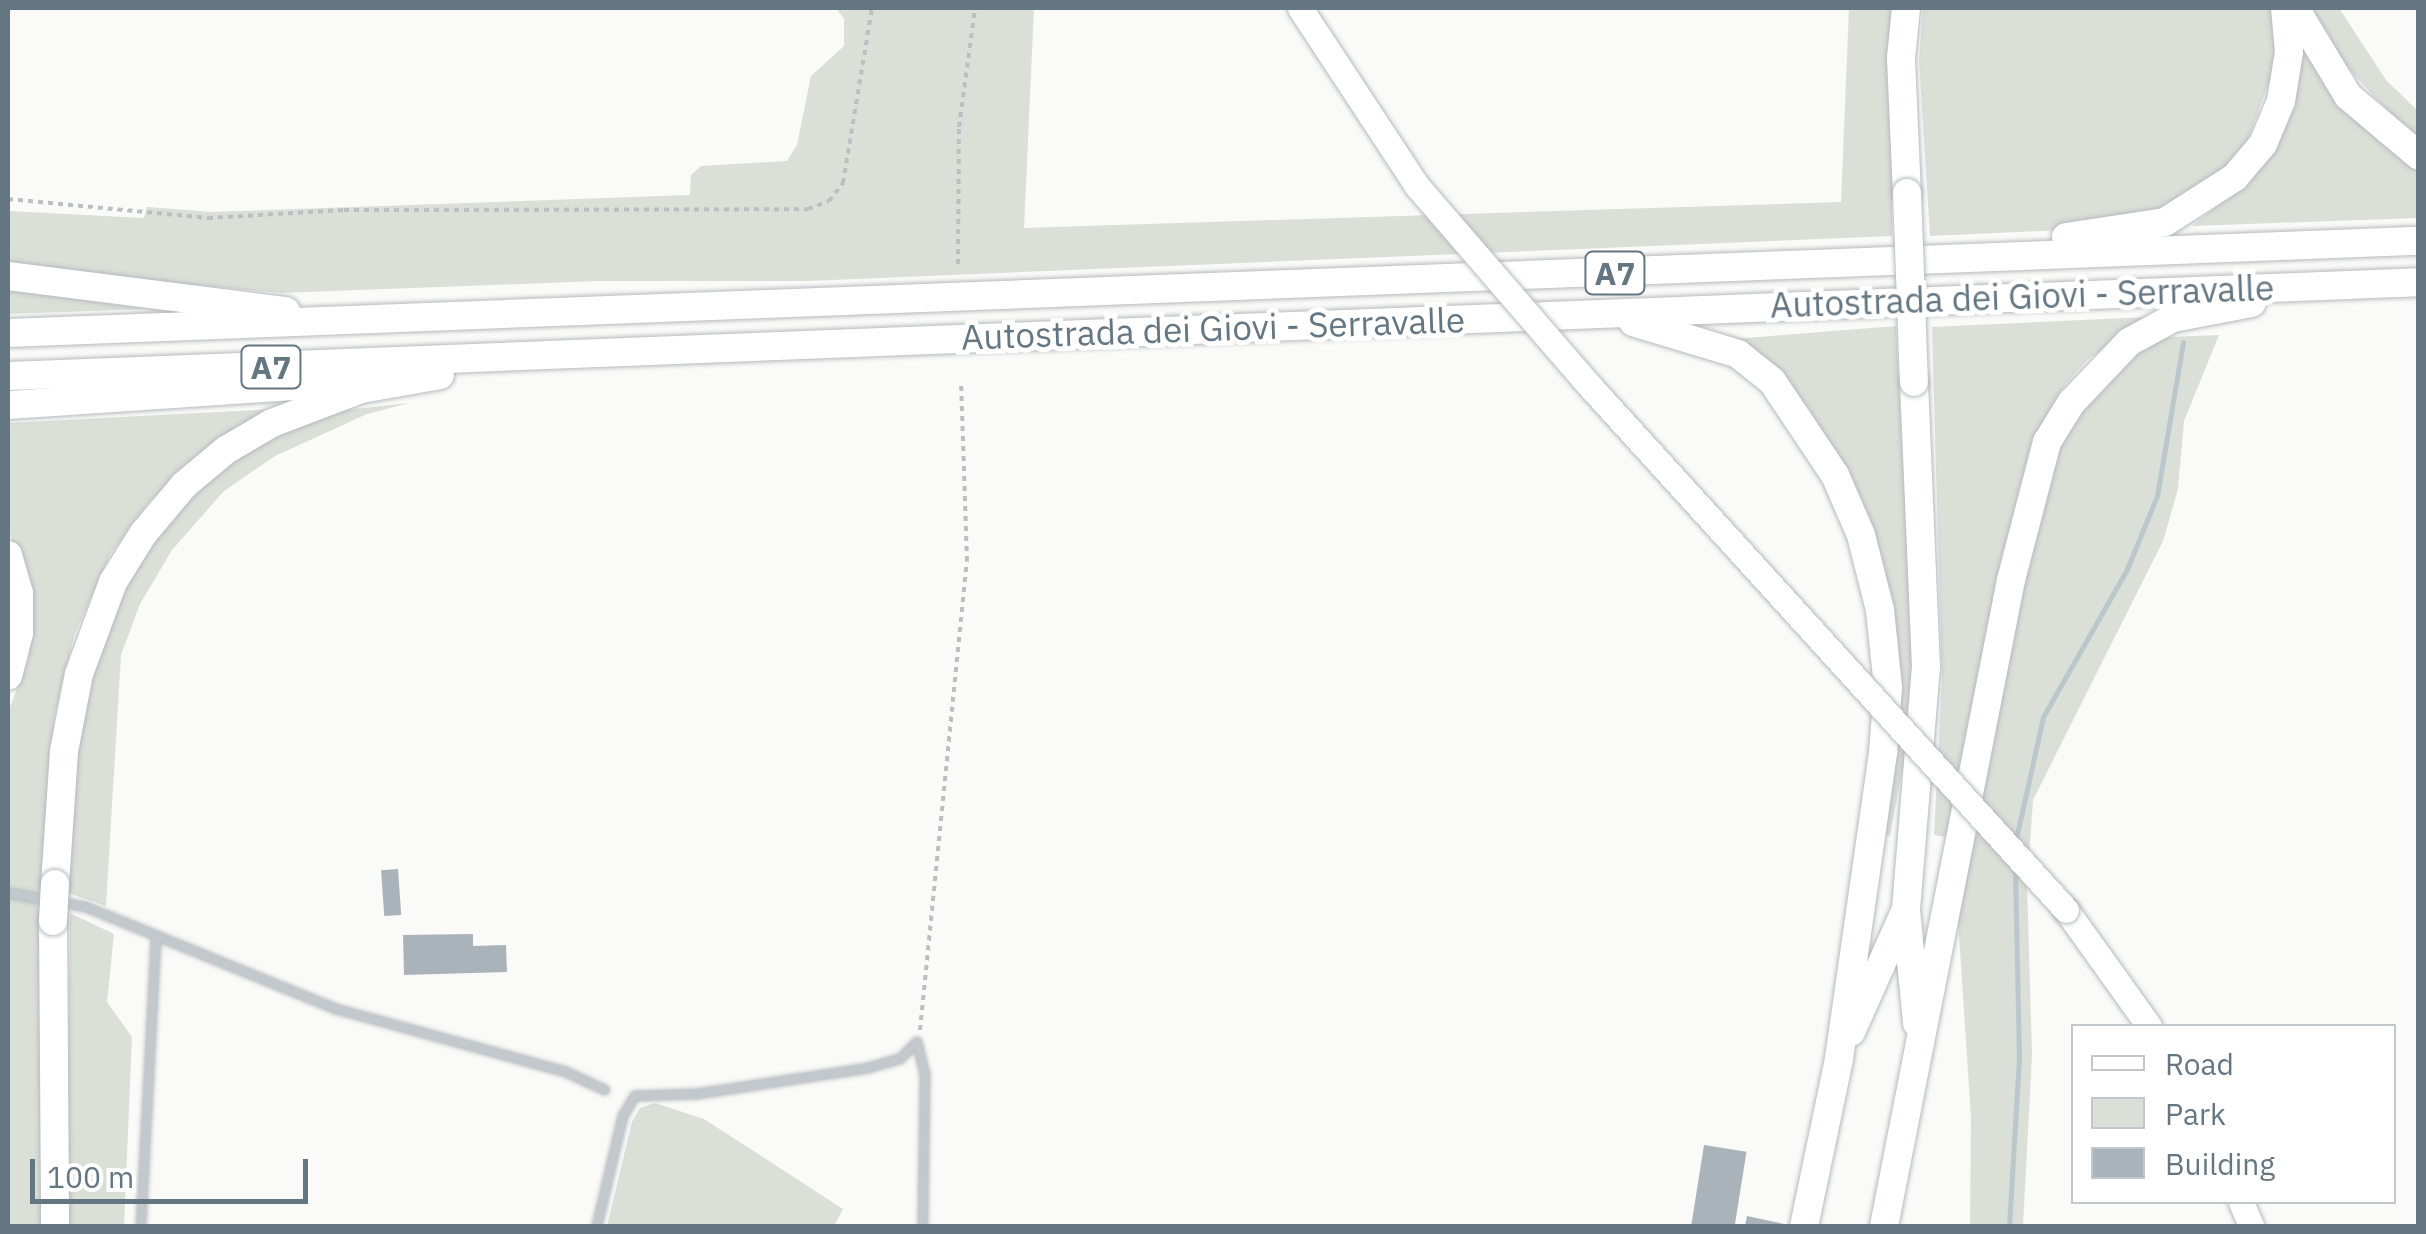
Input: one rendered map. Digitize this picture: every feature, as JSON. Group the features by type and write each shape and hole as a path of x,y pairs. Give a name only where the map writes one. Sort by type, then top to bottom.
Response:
{"highway":[{"path":"1906,8 1901,58 1926,666 1906,910 1920,1059"},
{"path":"1832,266 2017,239 2124,232 2200,203 2263,144 2282,101 2289,52 2286,8"},
{"path":"2295,8 2348,96 2418,155"},
{"name":"Autostrada dei Giovi - Serravalle","path":"8,333 2418,241"},
{"path":"8,276 347,321"},
{"name":"Autostrada dei Giovi - Serravalle","path":"8,376 2418,282"},
{"path":"1884,1226 1920,1059 2011,580 2048,442 2100,369 2129,342 2173,318 2377,283"},
{"path":"1585,314 1689,336 1738,354 1772,381 1835,475 1861,536 1880,610 1888,686 1839,1059 1804,1226"},
{"path":"55,1226 53,921 64,751 79,674 112,582 143,534 198,474 272,424 361,390 534,358"},
{"path":"8,405 419,379"},
{"path":"8,555 19,594 19,633 8,676"},
{"path":"1839,1059 1906,910"}],"main road":[{"path":"1300,8 1352,93 1429,200 1587,383 2066,910 2148,1024"}],"lane":[{"path":"8,893 86,907 336,1009 566,1072 606,1090"},
{"path":"140,1226 156,936"},
{"path":"597,1226 624,1116 635,1096 698,1094 868,1068 900,1060 917,1042"},
{"path":"917,1042 925,1088 923,1226"}],"path":[{"path":"8,199 208,218 356,209 808,209 829,201 844,183 872,8"},
{"path":"958,264 959,126 975,8"},
{"path":"917,1042 966,574 961,382"}],"green space":[{"path":"836,8 1034,8 1024,228 1841,202 1849,8 1892,8 1892,236 808,281 597,281 281,293 8,268 8,211 144,218 147,207 212,212 690,195 691,175 701,166 787,161 797,145 811,76 844,46 844,19"},
{"path":"1923,8 2272,8 2275,66 2243,153 2202,190 2161,214 2109,228 1930,236 1919,60"},
{"path":"2312,8 2339,8 2386,80 2418,111 2418,144 2337,56"},
{"path":"2298,42 2349,114 2418,172 2418,218 2192,226 2251,179 2271,152"},
{"path":"8,290 19,291 147,309 8,314"},
{"path":"2148,317 2087,360 2061,390 2038,435 2016,503 1947,837 1934,835 1942,680 1932,327"},
{"path":"1896,326 1913,664 1912,718 1890,836 1876,832 1892,748 1841,466 1809,409 1778,372 1734,339"},
{"path":"2219,335 2184,421 2178,489 2163,541 2033,800 2027,885 2032,1055 2023,1226 1970,1226 1971,1118 1957,904 2050,458 2071,418 2128,356 2169,337"},
{"path":"409,403 367,414 275,456 224,491 172,550 140,604 121,655 106,906 68,893 82,694 137,559 173,513 229,463 287,429 336,411"},
{"path":"273,409 200,454 150,501 110,555 74,636 55,714 43,860 42,1226 8,1226 8,712 28,661 32,620 28,579 8,530 8,423"},
{"path":"70,913 114,934 107,1002 132,1037 124,1226 66,1226"},
{"path":"655,1103 704,1119 843,1209 834,1226 607,1226 632,1122 640,1108"}],"building":[{"path":"398,869 401,915 384,916 381,870"},
{"path":"473,934 473,946 506,945 507,972 404,975 403,935"},
{"path":"1704,1145 1746,1152 1735,1226 1691,1226"},
{"path":"1747,1216 1789,1225 1789,1226 1745,1226"}],"waterway":[{"path":"2016,839 2043,717 2127,569 2157,496 2183,342"},
{"path":"2009,1226 2019,1059 2015,870"}]}
